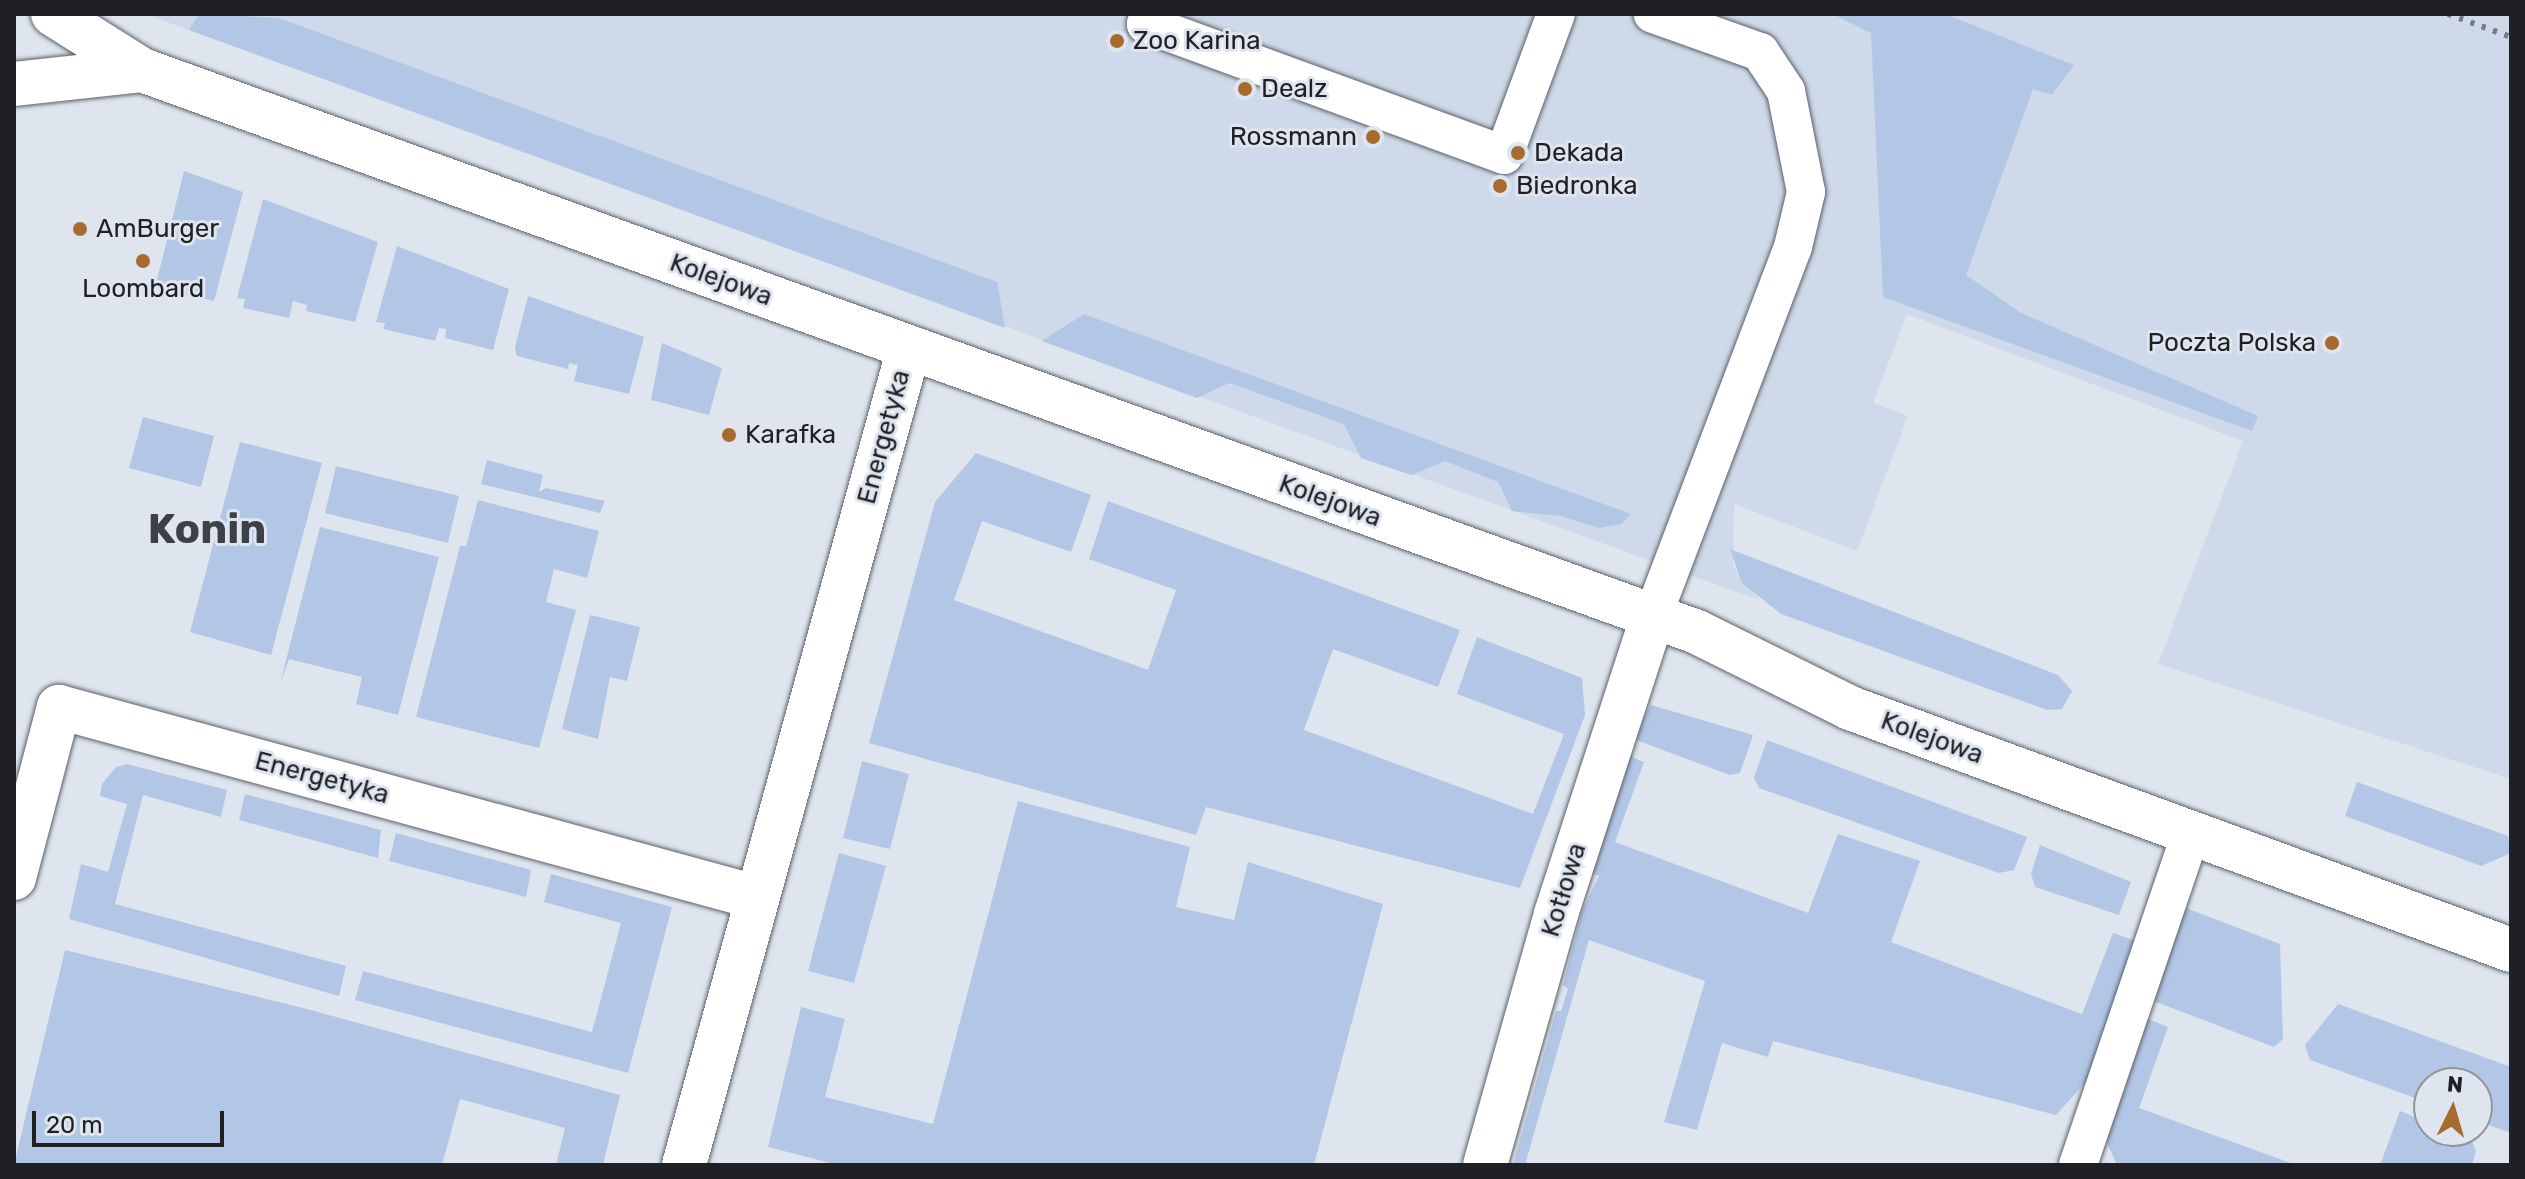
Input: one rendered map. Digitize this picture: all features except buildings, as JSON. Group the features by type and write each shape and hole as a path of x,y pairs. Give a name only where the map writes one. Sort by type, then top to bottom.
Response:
{"street":[{"name":"Kolejowa","path":"53,14 142,70 1697,632 1850,708 2511,950"},
{"name":"Kolejowa","path":"14,84 142,70"},
{"name":"Energetyka","path":"684,1165 909,348"},
{"name":"Kotłowa","path":"1485,1165 1556,914 1652,618"},
{"name":"Energetyka","path":"14,878 59,707 756,897"}],"lane":[{"path":"1150,14 1146,24 1504,155 1556,14"},
{"path":"1652,618 1793,247 1806,192 1786,91 1760,52 1653,14"},
{"path":"2078,1165 2191,833"}],"shaded area":[{"path":"145,14 2511,14 2511,779 2158,664 2243,441 1907,314 1873,403 1908,416 1857,551 1734,504 1733,566 1759,600"},
{"path":"199,14 279,18 997,282 1005,328 189,30"},
{"path":"1945,14 2074,65 2052,95 2033,89 1966,275 2021,313 2258,416 2252,431 1883,297 1871,33 1837,16"},
{"path":"184,171 243,192 214,301 155,288"},
{"path":"263,199 378,242 355,322 306,311 307,305 293,301 289,318 243,308 245,299 237,298"},
{"path":"397,246 509,289 493,350 445,338 446,329 439,328 435,341 383,329 385,323 376,322"},
{"path":"528,296 644,337 629,394 574,381 578,365 569,363 568,369 517,356 515,347"},
{"path":"1084,314 1631,514 1621,524 1599,528 1561,516 1512,511 1498,482 1445,461 1411,475 1361,458 1344,424 1229,383 1197,398 1042,341"},
{"path":"662,343 722,368 709,415 651,400"},
{"path":"143,417 214,436 201,487 129,468"},
{"path":"240,442 322,463 271,655 190,632"},
{"path":"976,453 1091,495 1071,552 982,521 954,600 1148,670 1176,590 1089,559 1108,501 1460,630 1438,687 1333,649 1304,730 1533,814 1564,734 1457,694 1477,637 1582,678 1585,715 1520,888 1206,807 1196,835 869,743 935,502"},
{"path":"487,460 543,475 539,492 546,488 605,501 600,513 481,484"},
{"path":"336,466 459,496 448,543 325,513"},
{"path":"478,500 599,531 587,578 554,569 546,602 576,610 539,748 416,717 460,546 466,546"},
{"path":"320,527 439,557 398,715 356,704 362,677 289,659 280,684"},
{"path":"1730,549 2058,675 2072,691 2062,709 2047,710 1781,614 1742,583"},
{"path":"590,615 640,627 627,681 610,677 598,739 562,729"},
{"path":"1651,705 1753,735 1740,773 1730,775 1631,738"},
{"path":"1767,740 2027,837 2014,870 1999,873 1759,788 1754,778"},
{"path":"1622,753 1644,762 1615,842 1808,913 1838,834 1920,861 1891,942 2082,1014 2113,933 2139,942 2092,1075 2056,1115 1773,1041 1768,1057 1722,1043 1697,1130 1664,1122 1705,981 1589,940 1525,1165 1513,1165 1556,1011 1561,1011 1568,989 1563,985 1582,911 1599,876 1582,870"},
{"path":"862,761 909,774 890,849 843,838"},
{"path":"127,764 227,790 221,817 143,795 115,904 346,966 339,996 69,919 81,864 108,872 127,804 100,796 102,784 116,767"},
{"path":"2357,782 2508,836 2511,853 2481,866 2345,816"},
{"path":"245,794 381,830 378,858 239,820"},
{"path":"1018,801 1190,847 1176,907 1234,920 1248,862 1383,904 1314,1165 838,1165 768,1147 801,1007 845,1019 825,1097 933,1124"},
{"path":"396,833 531,870 526,897 389,861"},
{"path":"2040,845 2131,882 2119,915 2035,887 2031,874"},
{"path":"839,853 886,866 854,983 808,971"},
{"path":"551,874 672,907 628,1073 355,1000 363,971 592,1032 621,923 544,902"},
{"path":"2186,908 2280,944 2283,1039 2274,1047 2151,1000"},
{"path":"65,950 307,1009 620,1095 603,1165 556,1165 565,1128 460,1099 442,1165 14,1165"},
{"path":"2338,1004 2511,1067 2511,1133 2493,1127 2493,1067 2413,1067 2413,1097 2310,1060 2305,1045"},
{"path":"2143,1017 2168,1027 2139,1108 2296,1165 2117,1165 2104,1136"},
{"path":"2400,1111 2413,1116 2413,1147 2474,1147 2476,1151 2472,1165 2380,1165"}],"railway":[{"path":"2448,14 2511,37"}],"place":[{"name":"Zoo Karina","path":"1117,41"},
{"name":"Dealz","path":"1245,89"},
{"name":"Rossmann","path":"1373,137"},
{"name":"Dekada","path":"1518,153"},
{"name":"Biedronka","path":"1500,186"},
{"name":"AmBurger","path":"80,229"},
{"name":"Loombard","path":"143,261"},
{"name":"Poczta Polska","path":"2332,343"},
{"name":"Karafka","path":"729,435"}],"district":[{"name":"Konin","path":"207,529"}]}
